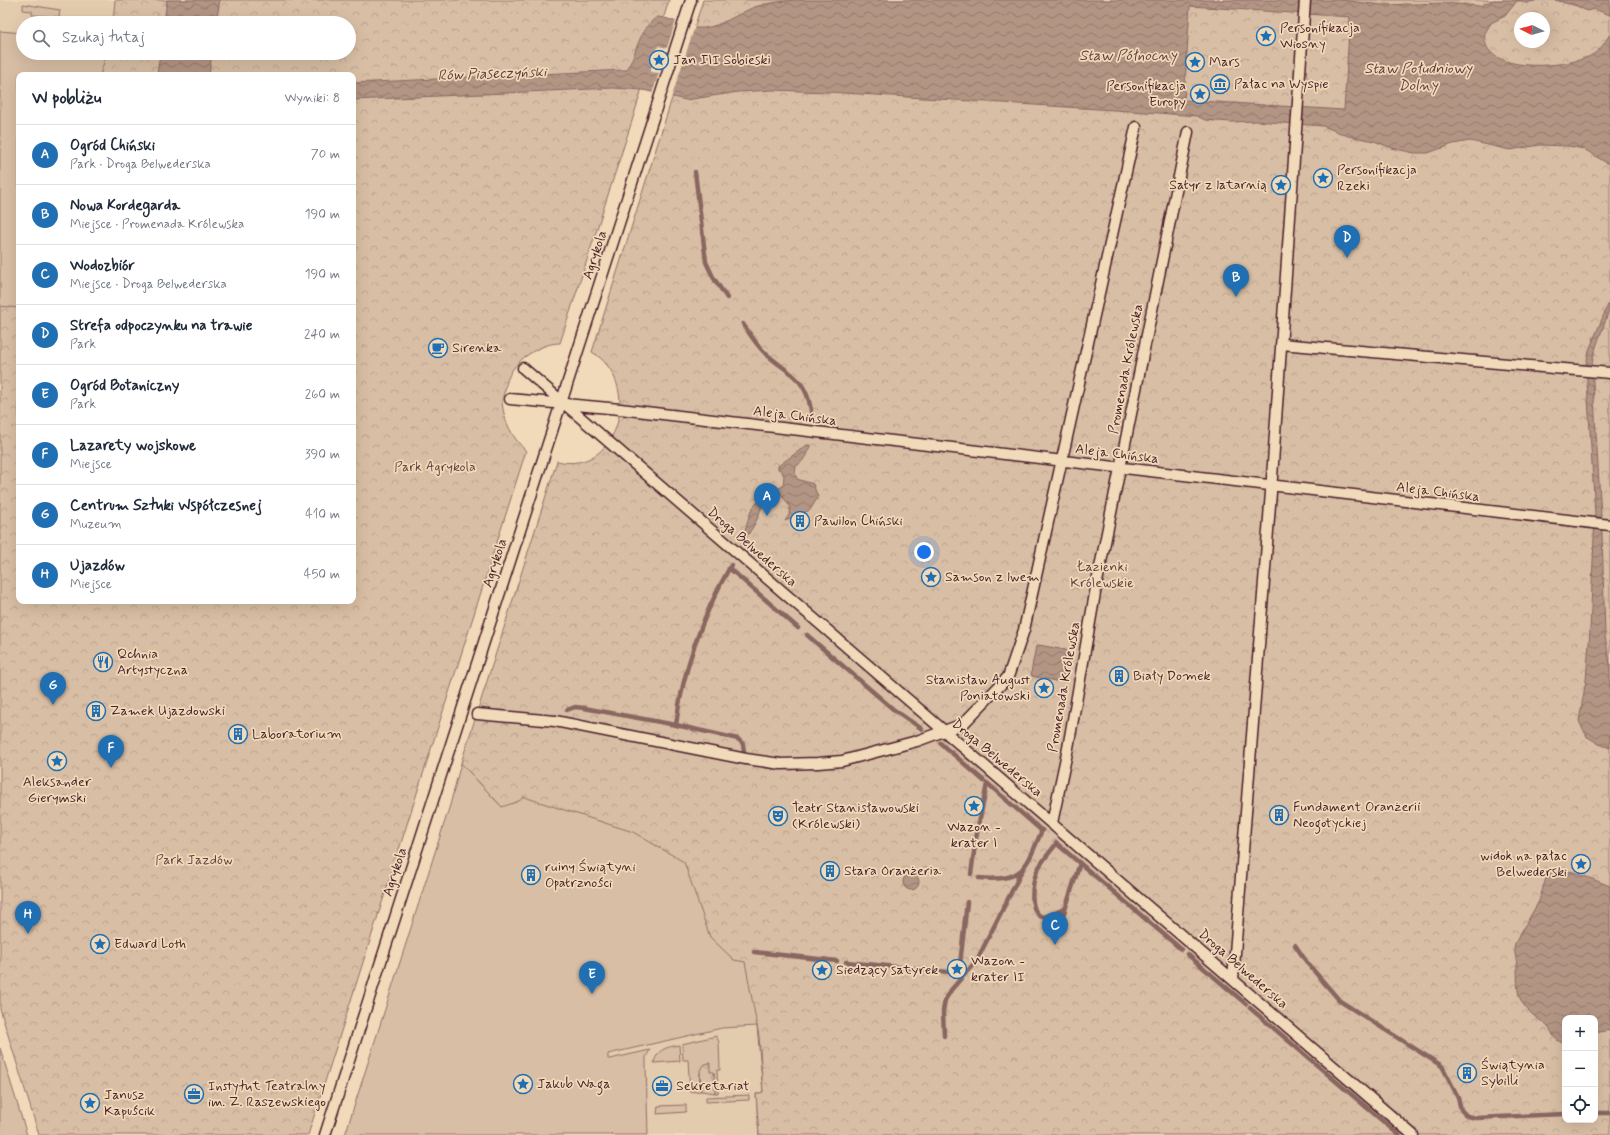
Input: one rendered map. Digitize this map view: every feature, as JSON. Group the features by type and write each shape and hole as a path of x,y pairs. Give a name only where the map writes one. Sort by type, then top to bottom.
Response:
{"street":[{"name":"Agrykola","path":"325,1135 691,0"},
{"path":"1233,979 1271,486 1305,0"},
{"path":"476,714 556,721 746,759 781,764 812,764 842,760 917,741 963,724 968,720 996,688 1008,677 1024,630 1136,127"},
{"name":"Promenada Królewska","path":"1052,823 1068,748 1097,582 1188,132"},
{"path":"1281,344 1608,373"},
{"name":"Droga Belwederska","path":"523,368 1413,1135"},
{"name":"Aleja Chińska","path":"510,398 620,409 1610,526"}],"shaded area":[{"path":"0,0 115,0 114,16 16,16 16,39 0,37"},
{"path":"758,1026 763,1092 756,1094 759,1135 611,1135 607,1089 608,1054 722,1028"}],"green space":[{"path":"115,0 669,0 632,121 560,343 544,346 529,354 516,365 508,379 502,400 504,416 512,434 526,451 308,1135 39,1135 0,1009 0,306 16,308 16,604 356,604 356,72 101,72 105,60 356,60 356,16 114,16"},
{"name":"Łazienki Królewskie","path":"703,0 1610,0 1610,1135 759,1135 756,1094 763,1092 759,1036 745,962 734,960 710,937 684,862 633,832 524,797 516,802 502,807 461,763 557,461 579,462 596,455 609,441 617,423 620,404 617,384 608,366 592,352"},
{"path":"23,4 60,10 59,16 46,16 32,15 32,11 23,10"},
{"path":"0,31 16,32 16,60 114,60 108,72 16,72 16,333 0,331"},
{"path":"730,760 761,989 763,1092 757,1026 722,1028 608,1054 608,1059 610,1059 650,1050 646,1057 648,1135 345,1135 450,805 461,763 502,807 462,762"},
{"path":"716,1036 719,1042 720,1070 717,1070 718,1093 715,1093 714,1073 710,1073 709,1063 702,1068 700,1072 701,1091 690,1092 688,1060 683,1060 682,1044"},
{"path":"679,1045 680,1061 654,1063 655,1058 660,1052 667,1048"},
{"path":"0,1048 27,1135 0,1135"},
{"path":"710,1063 710,1072 714,1072 715,1093 701,1091 700,1070 705,1064"},
{"path":"763,1092 759,1135 756,1094"},
{"path":"749,1095 749,1100 706,1102 706,1097"},
{"path":"686,1105 686,1112 657,1114 658,1106"}],"water":[{"path":"167,0 220,0 217,16 165,16"},
{"path":"794,0 1340,0 1382,5 1445,3 1480,6 1494,0 1539,0 1526,3 1517,1 1505,16 1491,23 1485,33 1487,47 1496,56 1510,62 1528,65 1565,63 1581,60 1592,55 1600,48 1610,34 1610,165 1584,149 1568,146 1540,145 1510,150 1470,141 1453,144 1428,153 1414,153 1392,148 1374,141 1348,136 1323,126 1256,121 1231,122 1205,120 1197,116 1145,112 828,92 772,90 738,92 686,100 643,90 613,88 356,100 356,83 627,70 642,34 657,17 692,27 704,28 722,23 752,8","holes":["1190,6 1350,17 1344,110 1184,100"]},
{"path":"1555,0 1610,0 1610,15 1594,9 1587,11 1577,6"},
{"path":"159,60 211,60 209,72 157,72"},
{"path":"1610,300 1592,365 1602,533 1605,636 1610,665 1610,748 1599,744 1586,736 1579,721 1586,680 1590,631 1595,514 1586,365 1589,350"},
{"path":"807,445 810,445 808,451 803,460 796,466 795,474 797,479 813,484 818,497 810,510 785,521 789,515 790,507 779,491 774,493 767,497 755,523 744,541 742,540 751,511 757,502 783,486 784,476 782,471 778,469 778,466"},
{"path":"1039,645 1066,650 1068,653 1062,680 1060,680 1060,682 1032,676 1031,673 1036,646"},
{"path":"1561,870 1574,872 1610,886 1610,1030 1598,1032 1598,1015 1562,1015 1562,1042 1556,1039 1548,1027 1527,1009 1520,999 1514,949 1515,943 1539,901 1546,878 1553,872"},
{"path":"911,874 917,876 919,882 917,888 911,890 905,888 903,882 905,876"}],"pier":[{"path":"676,20 695,26 671,99 652,94 659,73 650,72 658,46 667,48"}],"waterway":[{"path":"695,172 706,262 713,277 727,298"},
{"path":"743,324 764,352 790,372 802,385 810,404 812,418"},
{"path":"567,710 575,707 584,708 676,725 683,683 695,643 711,604 731,565"},
{"path":"729,568 798,628"},
{"path":"807,635 893,709 922,729"},
{"path":"676,725 738,739 743,744 744,752"},
{"path":"940,743 949,751"},
{"path":"952,753 984,781"},
{"path":"987,783 1042,831"},
{"path":"971,874 976,838 987,784"},
{"path":"979,878 1005,878 1014,875 1021,870 1032,854 1042,830"},
{"path":"1056,843 1181,949"},
{"path":"1057,843 1037,871 1032,896 1035,909 1042,917 1064,909"},
{"path":"1064,913 1080,863"},
{"path":"944,1036 943,1011 945,1000 951,990 977,960 1023,869"},
{"path":"846,962 959,973 967,902"},
{"path":"1295,945 1308,964 1340,1001 1442,1066 1458,1097 1461,1110 1467,1116 1476,1118 1562,1114"},
{"path":"754,952 837,961"},
{"path":"1187,954 1246,1004"},
{"path":"1250,1008 1399,1135"},
{"path":"1598,1113 1610,1113"}],"place":[{"name":"Personifikacja Wiosny","path":"1266,36"},
{"name":"Jan III Sobieski","path":"659,60"},
{"name":"Mars","path":"1195,62"},
{"name":"Pałac na Wyspie","path":"1220,84"},
{"name":"Personifikacja Europy","path":"1200,94"},
{"name":"Personifikacja Rzeki","path":"1323,178"},
{"name":"Satyr z latarnią","path":"1281,185"},
{"name":"Strefa odpoczynku na trawie","path":"1347,258"},
{"name":"Nowa Kordegarda","path":"1236,297"},
{"name":"Sirenka","path":"438,348"},
{"name":"Ogród Chiński","path":"767,516"},
{"name":"Pawilon Chiński","path":"800,521"},
{"name":"Samson z lwem","path":"931,577"},
{"name":"Qchnia Artystyczna","path":"103,662"},
{"name":"Biały Domek","path":"1119,676"},
{"name":"Stanisław August Poniatowski","path":"1044,688"},
{"name":"Centrum Sztuki Współczesnej","path":"53,705"},
{"name":"Zamek Ujazdowski","path":"96,711"},
{"name":"Laboratorium","path":"238,734"},
{"name":"Aleksander Gierymski","path":"57,761"},
{"name":"Lazarety wojskowe","path":"111,768"},
{"name":"Wazon - krater I","path":"974,806"},
{"name":"Fundament Oranżerii Neogotyckiej","path":"1279,815"},
{"name":"Teatr Stanisławowski (Królewski)","path":"778,816"},
{"name":"widok na pałac Belwederski","path":"1581,864"},
{"name":"Stara Oranżeria","path":"830,871"},
{"name":"ruiny Świątyni Opatrzności","path":"531,875"},
{"name":"Ujazdów","path":"28,934"},
{"name":"Edward Loth","path":"100,944"},
{"name":"Wodozbiór","path":"1055,945"},
{"name":"Wazon - krater II","path":"957,969"},
{"name":"Siedzący satyrek","path":"822,970"},
{"name":"Ogród Botaniczny","path":"592,994"},
{"name":"Świątynia Sybilli","path":"1467,1073"},
{"name":"Jakub Waga","path":"523,1084"},
{"name":"Sekretariat","path":"662,1086"},
{"name":"Instytut Teatralny im. Z. Raszewskiego","path":"194,1094"},
{"name":"Janusz Kapuścik","path":"90,1103"}],"water label":[{"name":"Staw Północny","path":"1128,56"},
{"name":"Rów Piaseczyński","path":"492,74"},
{"name":"Staw Południowy Dolny","path":"1418,78"}],"park label":[{"name":"Park Agrykola","path":"435,467"},
{"name":"Park Jazdów","path":"194,860"}]}
